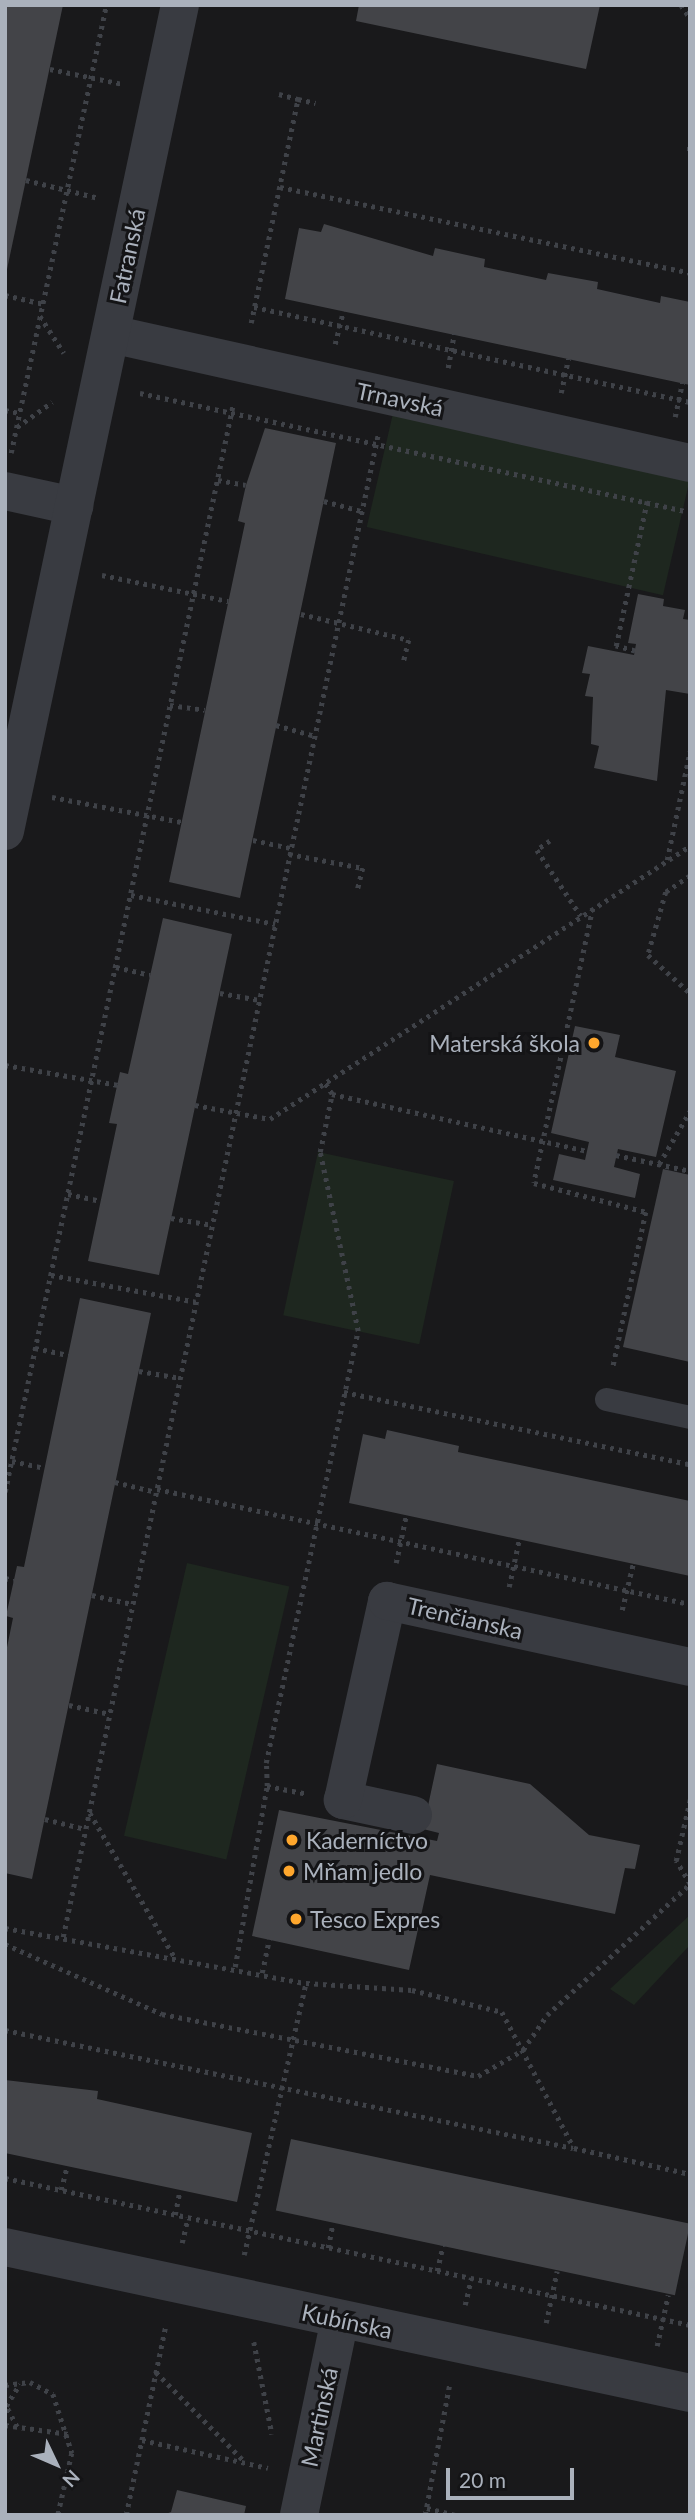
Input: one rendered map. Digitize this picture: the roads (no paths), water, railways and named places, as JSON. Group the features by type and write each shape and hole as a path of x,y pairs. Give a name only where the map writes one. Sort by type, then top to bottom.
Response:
{"street":[{"name":"Fatranská","path":"5,831 74,506 91,383 111,334 180,5"},
{"name":"Trnavská","path":"111,334 674,460"},
{"path":"7,479 74,506"},
{"name":"Trenčianska","path":"412,1815 343,1800 387,1601 690,1667"},
{"name":"Kubínska","path":"5,2247 690,2393"},
{"name":"Martinská","path":"299,2515 340,2319"}],"lane":[{"path":"606,1399 690,1417"}],"place":[{"name":"Materská škola","path":"594,1043"},
{"name":"Kaderníctvo","path":"292,1840"},
{"name":"Mňam jedlo","path":"289,1871"},
{"name":"Tesco Expres","path":"296,1919"}]}
